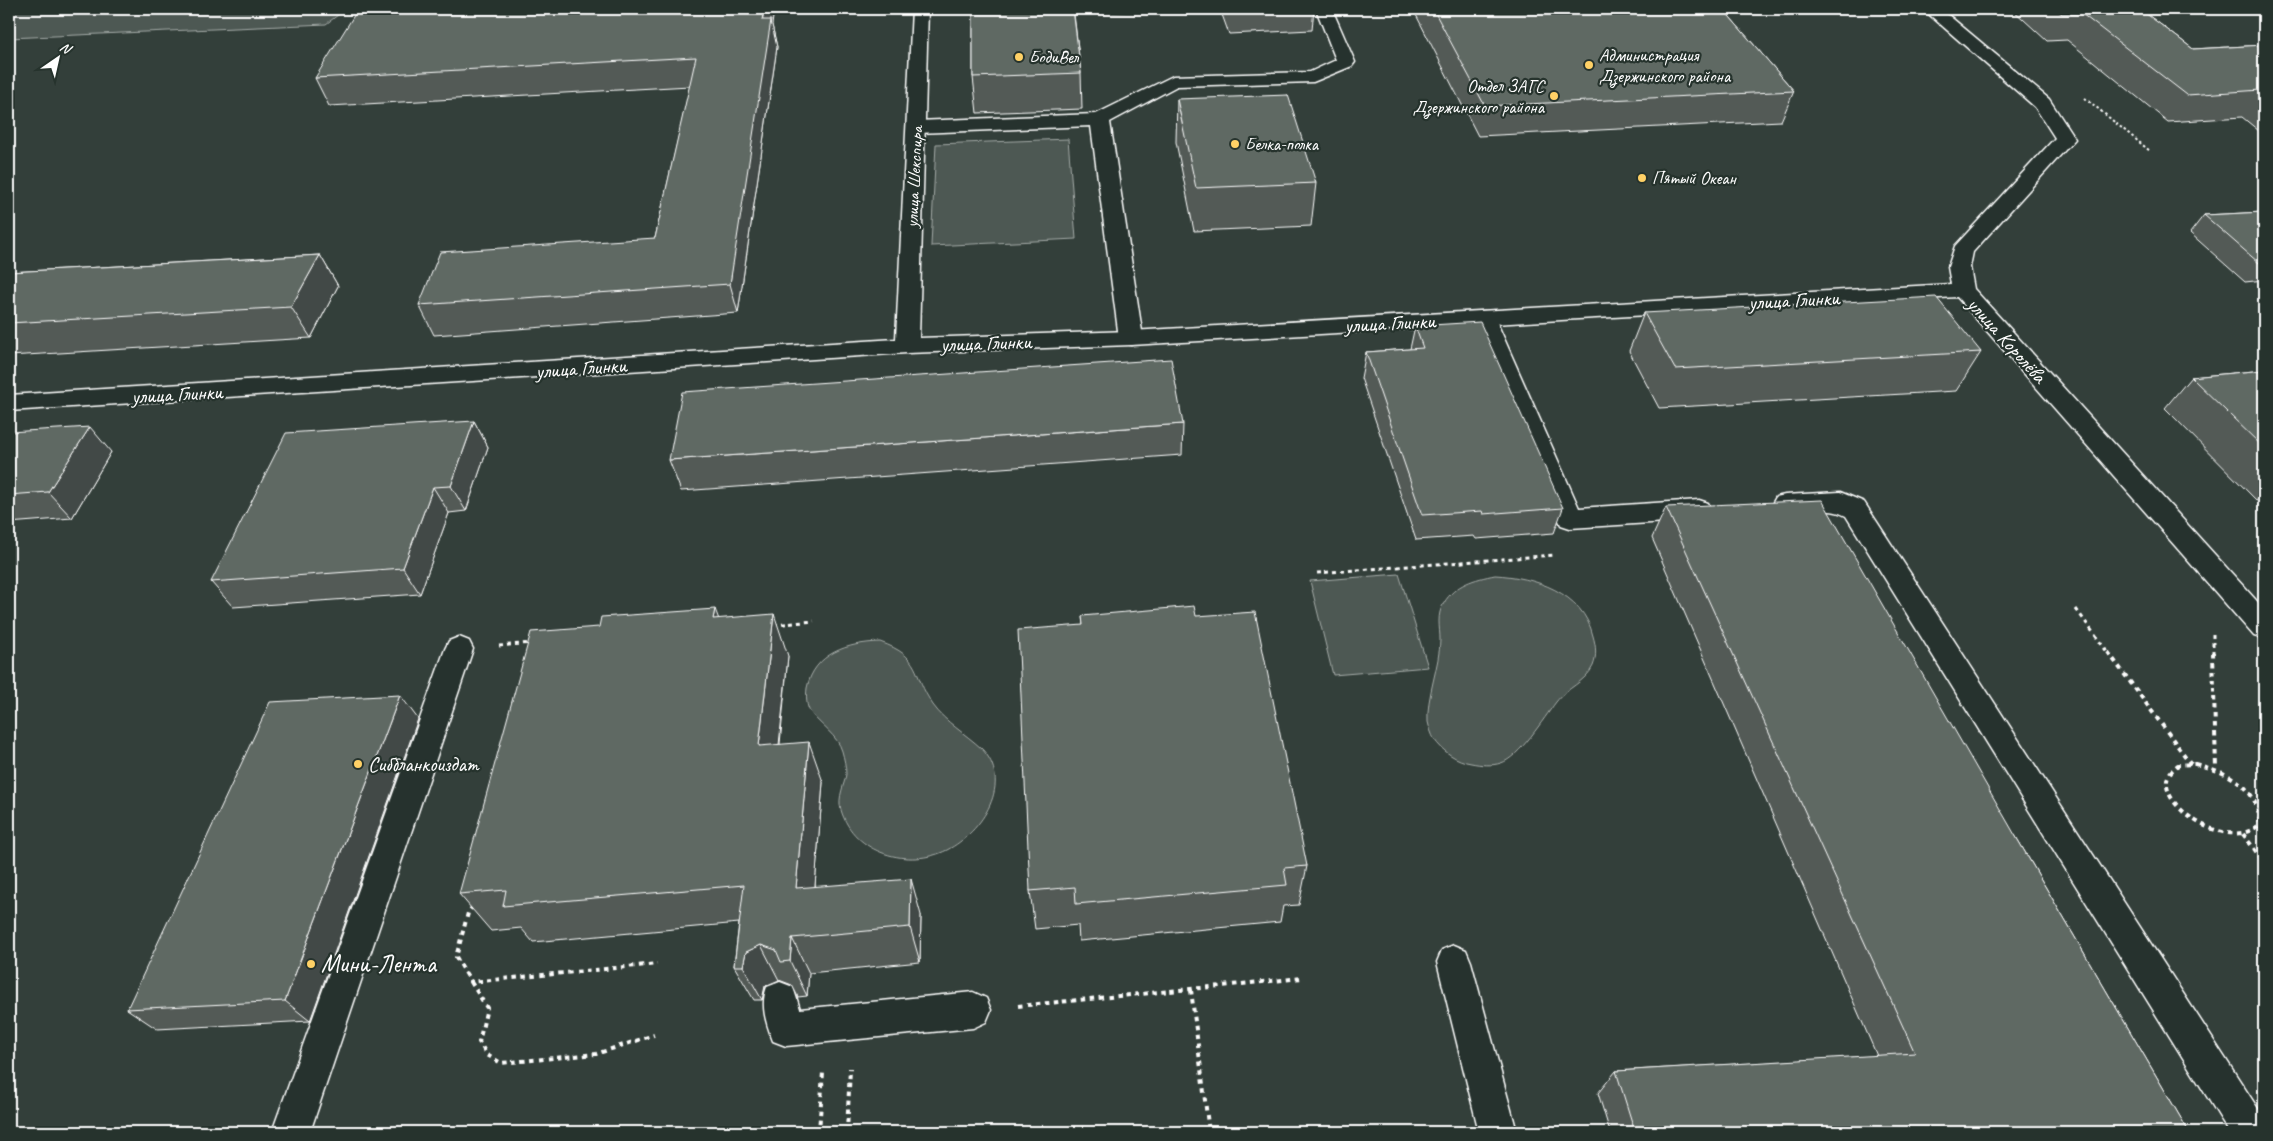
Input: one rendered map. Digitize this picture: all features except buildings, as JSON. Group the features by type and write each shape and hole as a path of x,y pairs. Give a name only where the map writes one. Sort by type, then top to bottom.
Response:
{"street":[{"name":"улица Шекспира","path":"907,346 917,127 920,9"},
{"path":"917,127 1100,120 1173,81 1313,76 1346,62 1324,9"},
{"name":"улица Королёва","path":"1931,9 2042,103 2065,139 1963,252 1959,268 1963,290 2264,628"},
{"path":"1100,120 1131,338"},
{"name":"улица Глинки","path":"9,402 184,394 907,346 1131,338 1963,290"},
{"path":"1484,318 1559,518 1724,508"},
{"path":"1763,506 1840,501 1855,509 2251,1132"},
{"path":"291,1132 459,649"},
{"path":"1454,962 1498,1132"},
{"path":"780,998 786,1028 973,1010"}],"path":[{"path":"1317,573 1585,553 1559,518"},
{"path":"2076,609 2191,764"},
{"path":"765,625 814,621"},
{"path":"2213,632 2216,769"},
{"path":"529,644 536,643"},
{"path":"2191,764 2216,769 2236,779 2252,794 2261,811 2260,824 2250,833 2232,835 2212,830 2191,818 2175,803 2167,787 2169,774 2178,765 2191,764"},
{"path":"2243,834 2264,862"},
{"path":"476,899 468,913 456,958 487,1008 479,1042 487,1054 501,1063 596,1054 654,1035"},
{"path":"471,982 657,964"},
{"path":"973,1010 1302,978"},
{"path":"1191,990 1210,1132"},
{"path":"847,1132 852,1022"},
{"path":"819,1132 822,1080"}],"shaded area":[{"path":"9,9 346,9 326,24 9,38"},
{"path":"1068,139 1076,239 931,246 936,144"},
{"path":"1399,574 1428,667 1333,675 1310,581"},
{"path":"1495,575 1510,576 1541,584 1568,598 1579,608 1588,621 1596,655 1590,672 1560,697 1516,754 1501,763 1483,765 1461,760 1442,748 1431,733 1428,712 1438,660 1440,640 1439,617 1442,608 1454,591 1466,583"},
{"path":"880,642 894,648 910,660 933,705 981,748 991,761 995,776 990,805 982,819 960,842 932,856 916,858 885,854 870,847 848,825 840,805 846,774 842,751 837,740 809,711 807,705 807,688 811,676 825,658 845,648"}],"place":[{"name":"БодиВел","path":"1019,57"},
{"name":"Администрация Дзержинского района","path":"1589,65"},
{"name":"Отдел ЗАГС Дзержинского района","path":"1554,96"},
{"name":"Белка-полка","path":"1235,144"},
{"name":"Пятый Океан","path":"1642,178"},
{"name":"Сиббланкоиздат","path":"358,764"},
{"name":"Мини-Лента","path":"311,964"}]}
